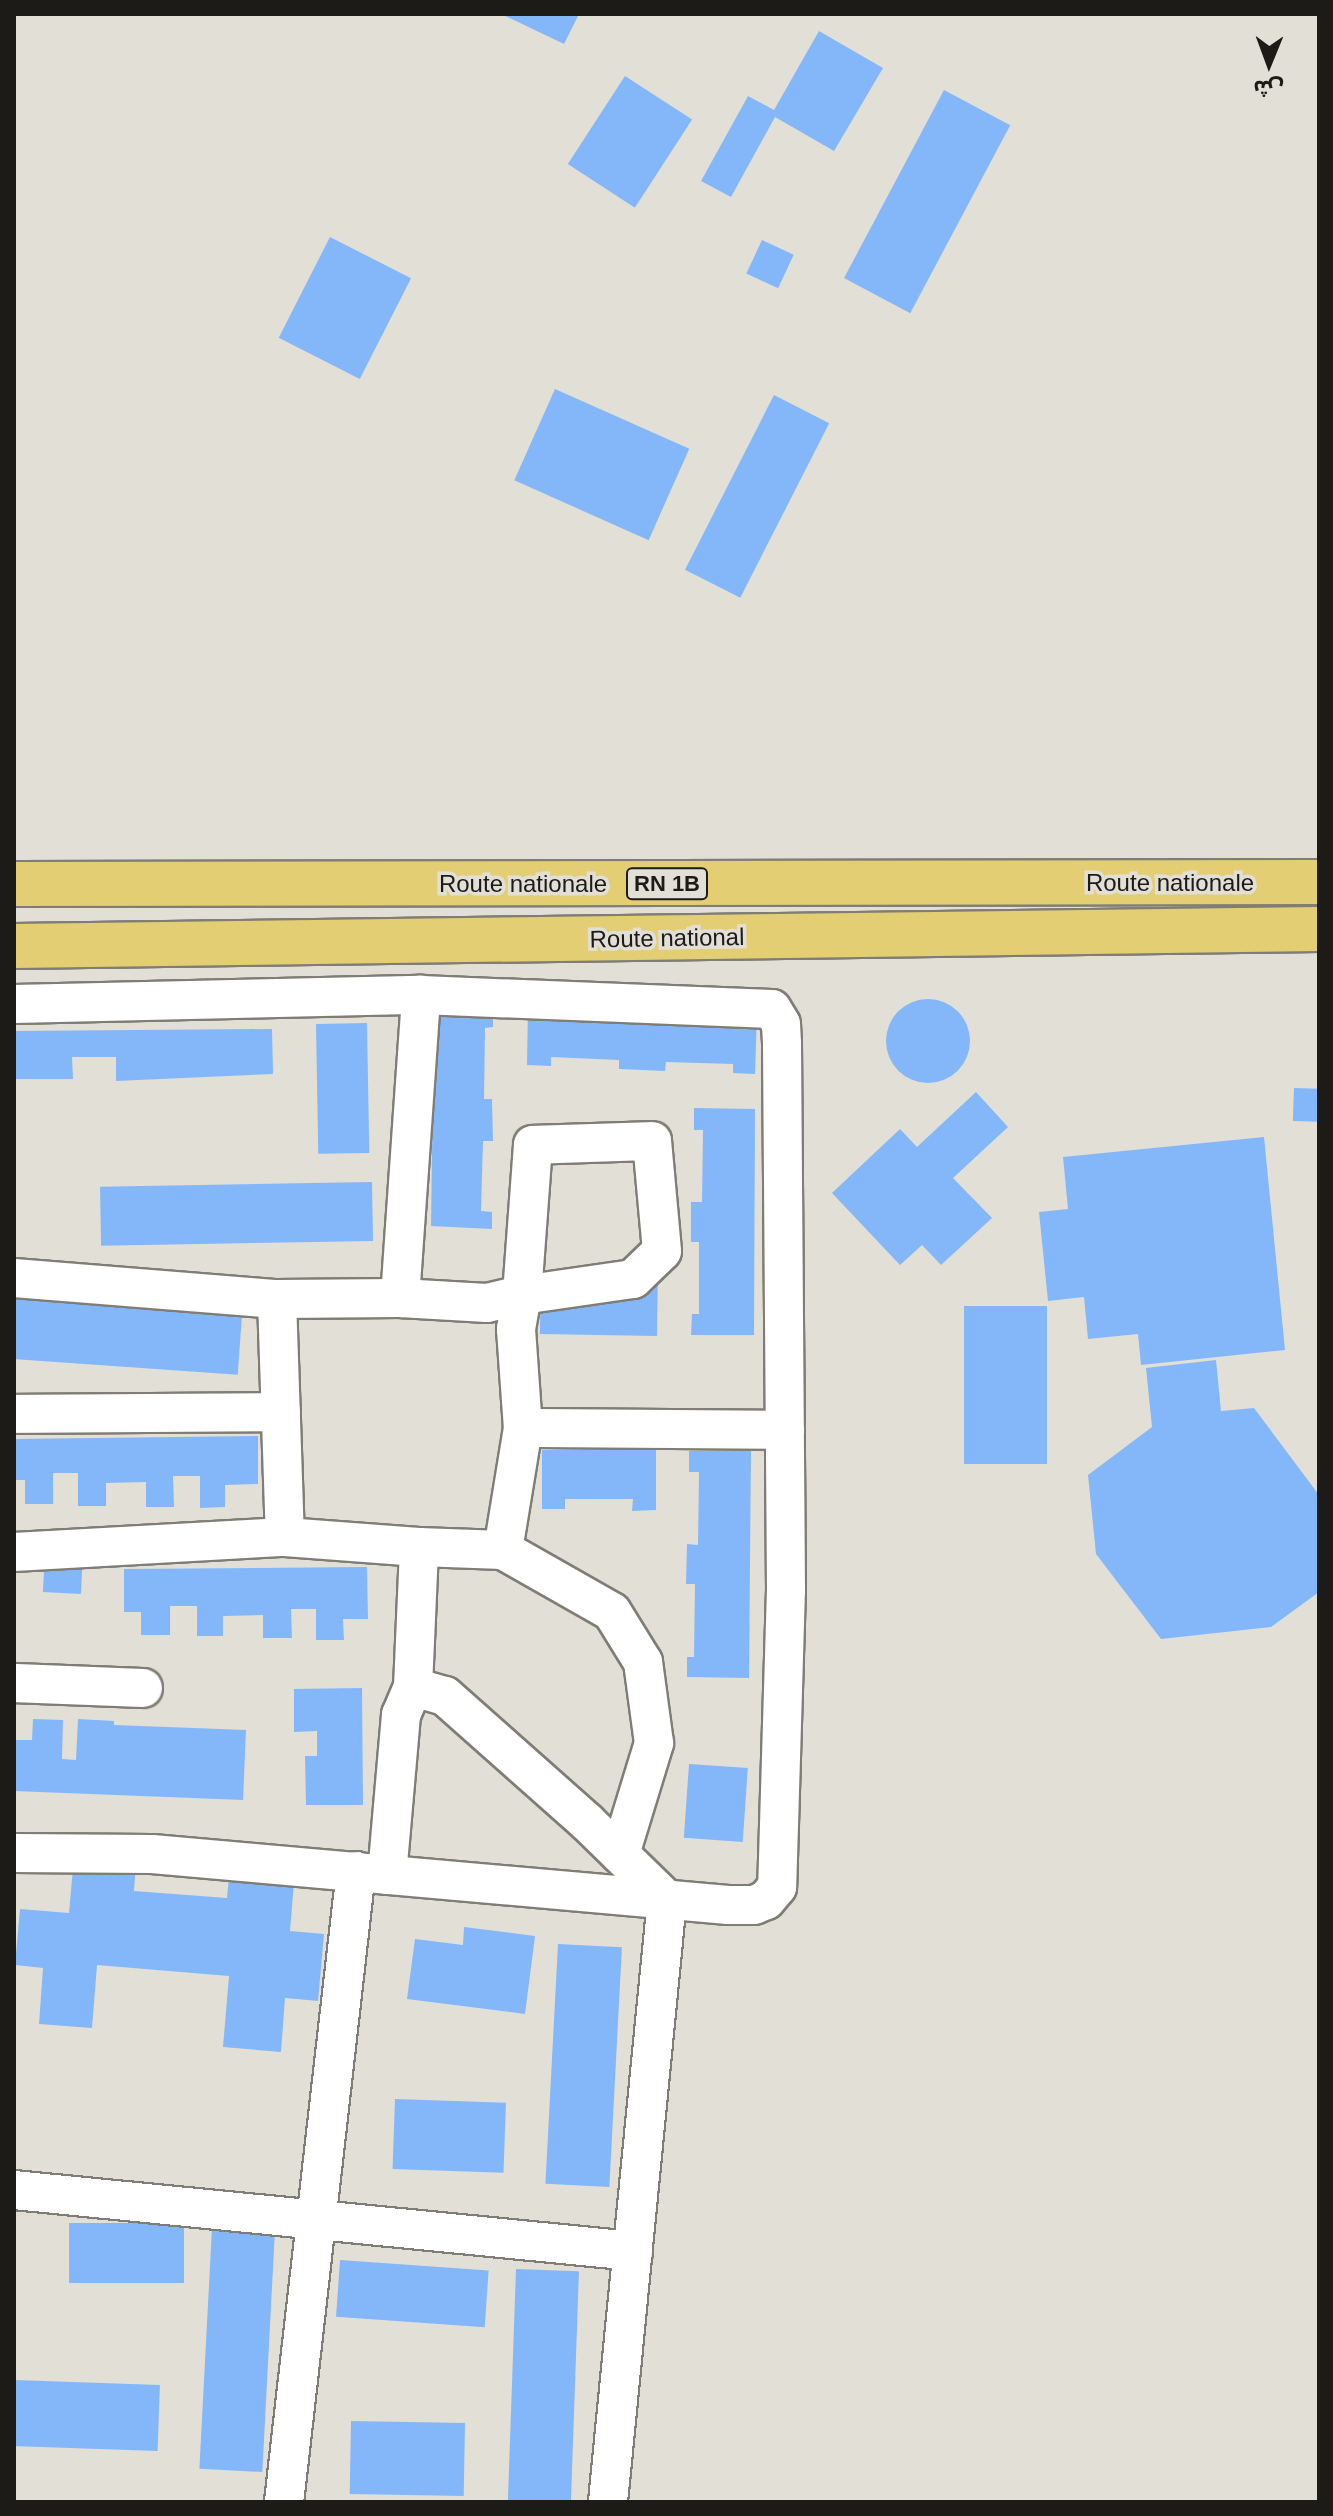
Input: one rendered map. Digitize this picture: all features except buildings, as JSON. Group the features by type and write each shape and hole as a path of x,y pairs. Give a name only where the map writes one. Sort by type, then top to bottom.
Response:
{"main road":[{"name":"Route nationale","path":"14,884 1319,882"},
{"name":"Route national","path":"14,946 1319,929"}],"street":[{"path":"14,1004 421,995 767,1008 775,1012 781,1024 782,1044 786,1589 777,1887 773,1895 754,1905 152,1854 14,1853"},
{"path":"400,1298 421,995"},
{"path":"14,1278 277,1299 400,1298 487,1303 522,1295 633,1279 662,1251 652,1141 533,1145 522,1295 516,1329 523,1428 503,1550"},
{"path":"277,1299 285,1537"},
{"path":"14,1414 281,1412"},
{"path":"523,1428 785,1430"},
{"path":"14,1552 285,1537 503,1550 612,1612 643,1662 654,1743 620,1854"},
{"path":"284,2502 317,2218 372,1873 401,1715 413,1687 419,1547"},
{"path":"14,1683 143,1688"},
{"path":"413,1687 445,1696 667,1900"},
{"path":"608,2502 667,1900"},
{"path":"14,2190 633,2251"}]}
